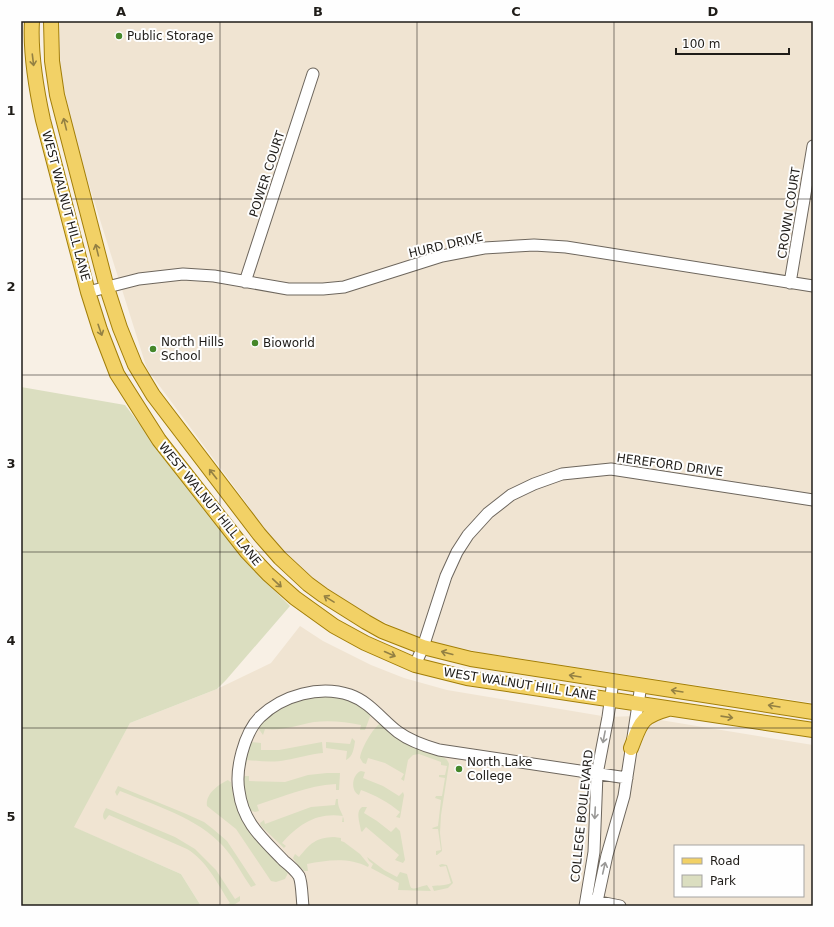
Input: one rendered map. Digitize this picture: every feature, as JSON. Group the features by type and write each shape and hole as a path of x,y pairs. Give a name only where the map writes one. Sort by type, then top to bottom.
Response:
{"main road":[{"name":"WEST WALNUT HILL LANE","path":"32,21 32,46 36,84 43,120 88,292 100,330 117,374 159,440 247,552 268,574 295,598 334,626 365,643 415,665 467,678 813,730"},
{"name":"WEST WALNUT HILL LANE","path":"51,21 52,61 57,95 107,288 120,328 135,365 161,407 259,534 280,558 323,595 366,622 424,647 471,660 813,712"},
{"path":"36,84 43,88 46,95 59,141 73,157"},
{"path":"215,512 232,498"},
{"path":"631,748 644,719 653,713 669,708"}],"street":[{"name":"POWER COURT","path":"245,282 313,74"},
{"name":"CROWN COURT","path":"790,283 813,146"},
{"name":"HURD DRIVE","path":"88,292 155,276 183,274 214,276 288,289 318,290 354,284 442,256 484,248 534,245 566,247 813,286"},
{"name":"HEREFORD DRIVE","path":"415,665 424,647 446,576 457,552 468,535 488,513 511,494 547,479 562,474 611,469 813,500"},
{"name":"COLLEGE BOULEVARD","path":"585,903 594,852 597,774 613,682"},
{"path":"597,904 607,855 624,796 641,686"},
{"path":"303,906 299,877 253,828 243,809 238,791 240,763 244,744 259,718 277,704 293,697 311,692 330,691 350,695 366,704 399,732 424,746 440,750 627,778"},
{"path":"585,903 620,906"}],"shaded area":[{"path":"60,21 813,21 813,703 483,653 420,639 362,612 327,589 295,563 264,533 247,504 147,369 78,150 59,66"},
{"name":"North Lake College","path":"300,626 323,641 371,665 404,678 447,690 608,717 636,716 813,745 813,906 201,906 181,874 73,827 130,723 217,689 271,663"}],"green space":[{"path":"21,387 125,405 240,556 290,606 217,689 130,723 74,827 181,874 201,906 21,906"},
{"path":"310,696 340,697 359,703 371,714 365,730 360,730 361,725 320,721 284,728 265,729 263,735 258,728 263,721 283,705"},
{"path":"381,723 412,746 423,751 442,756 448,761 449,764 441,815 440,833 442,851 437,855 436,851 441,850 438,829 432,828 438,826 441,800 435,798 436,796 442,796 445,778 439,777 439,775 445,775 447,766 441,765 441,762 419,754 413,755 408,760 404,781 401,779 404,774 385,763 368,758 366,764 363,763 360,758 363,749 371,733"},
{"path":"352,738 355,741 354,749 352,755 346,760 347,751 326,748 326,742 350,744"},
{"path":"322,742 323,753 266,762 247,760 246,766 244,764 249,743 261,743 261,750 279,750"},
{"path":"361,771 365,772 363,778 383,786 399,796 403,792 404,795 400,818 396,817 400,812 381,799 361,790 359,795 356,793 353,783 356,775"},
{"path":"340,773 339,790 336,790 336,784 305,789 257,805 259,811 255,812 249,810 246,804 243,778 245,776 249,776 249,781 285,782 308,775"},
{"path":"228,780 231,782 238,810 243,821 257,840 286,869 288,873 285,879 276,882 271,881 236,829 207,806 208,797 213,790"},
{"path":"118,786 204,822 227,841 256,885 251,887 227,851 213,836 188,820 161,807 120,791 117,796 115,792"},
{"path":"336,799 338,799 343,816 325,816 309,821 288,836 282,843 286,846 284,848 261,826 260,823 264,820 265,824 311,807 335,805"},
{"path":"362,807 367,807 364,813 391,832 396,827 400,831 405,860 403,863 395,860 399,855 366,827 362,832 361,831 358,815"},
{"path":"106,808 175,837 195,849 216,870 235,899 240,896 240,901 232,906 225,906 230,903 206,866 194,854 187,849 109,815 105,820 103,816"},
{"path":"334,837 341,838 341,841 360,854 369,865 368,867 353,862 338,860 307,864 308,871 303,871 303,869 299,867 293,858 295,854 299,857 314,842"},
{"path":"367,857 384,870 397,877 400,872 407,874 412,888 427,885 431,891 398,890 399,883 371,868 373,864"},
{"path":"439,865 447,865 453,883 448,888 434,891 432,886 451,883 446,866 440,867"}],"place":[{"name":"Public Storage","path":"119,36"},
{"name":"Bioworld","path":"255,343"},
{"name":"North Hills School","path":"153,349"},
{"name":"North Lake College","path":"459,769"}]}
